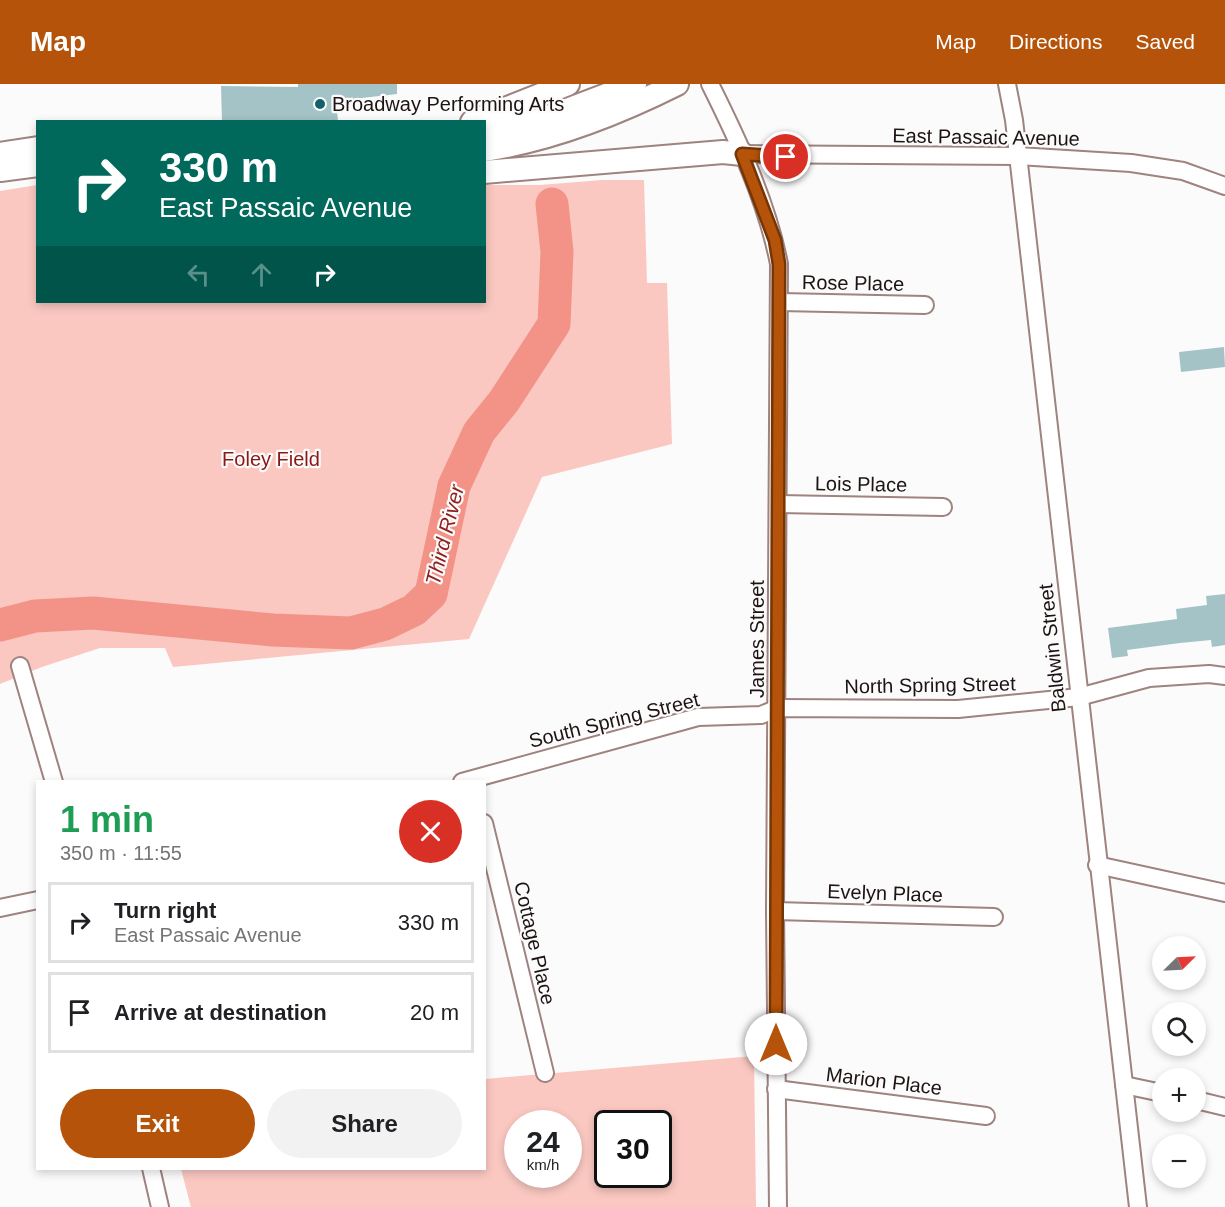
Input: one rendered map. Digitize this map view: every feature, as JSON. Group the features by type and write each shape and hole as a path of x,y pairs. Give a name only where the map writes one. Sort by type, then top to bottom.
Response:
{"main road":[{"path":"477,120 568,84"},
{"path":"486,133 546,118 635,84"},
{"path":"486,149 605,116 676,84"},
{"path":"0,154 36,148"},
{"path":"486,172 723,152 742,154"},
{"path":"0,170 36,165"}],"street":[{"name":"Baldwin Street","path":"1007,84 1018,156 1097,865 1138,1207"},
{"name":"James Street","path":"712,89 742,154 775,240 779,264 775,911 778,1207"},
{"name":"East Passaic Avenue","path":"742,154 763,157 1018,156 1131,163 1183,171 1225,186"},
{"name":"Rose Place","path":"780,302 925,305"},
{"name":"Lois Place","path":"778,504 943,507"},
{"path":"20,666 53,780"},
{"name":"North Spring Street","path":"778,708 958,709 1079,697 1149,678 1209,674 1225,676"},
{"name":"South Spring Street","path":"470,780 698,717 761,714 778,708"},
{"name":"Cottage Place","path":"486,831 544,1073"},
{"path":"1097,865 1225,893"},
{"path":"0,908 36,900"},
{"name":"Evelyn Place","path":"775,911 994,917"},
{"path":"1124,1084 1152,1091"},
{"name":"Marion Place","path":"776,1089 986,1116"},
{"path":"1206,1102 1225,1107"},
{"path":"151,1170 160,1207"}],"green space":[{"name":"Foley Field","path":"602,180 644,180 647,283 667,283 672,444 542,477 469,639 173,667 165,648 100,648 0,684 0,191 36,185 36,303 486,303 486,185 540,185"},
{"path":"754,1056 756,1207 191,1207 181,1170 486,1170 486,1079"}],"building":[{"path":"298,84 397,84 397,94 336,101 338,120 222,120 221,86 298,87"},
{"path":"1224,347 1225,367 1181,372 1179,352"},
{"path":"1225,594 1225,645 1212,647 1211,640 1180,643 1127,650 1128,656 1112,658 1108,628 1177,619 1176,609 1207,605 1206,596"}],"waterway":[{"name":"Third River","path":"0,625 35,616 93,613 273,630 351,633 385,624 414,610 431,594 454,486 479,432 504,401 554,324 557,252 552,204"}],"place":[{"name":"Broadway Performing Arts","path":"320,104"}],"route":[{"path":"776,1044 779,264 775,240 742,154 786,157"}]}
